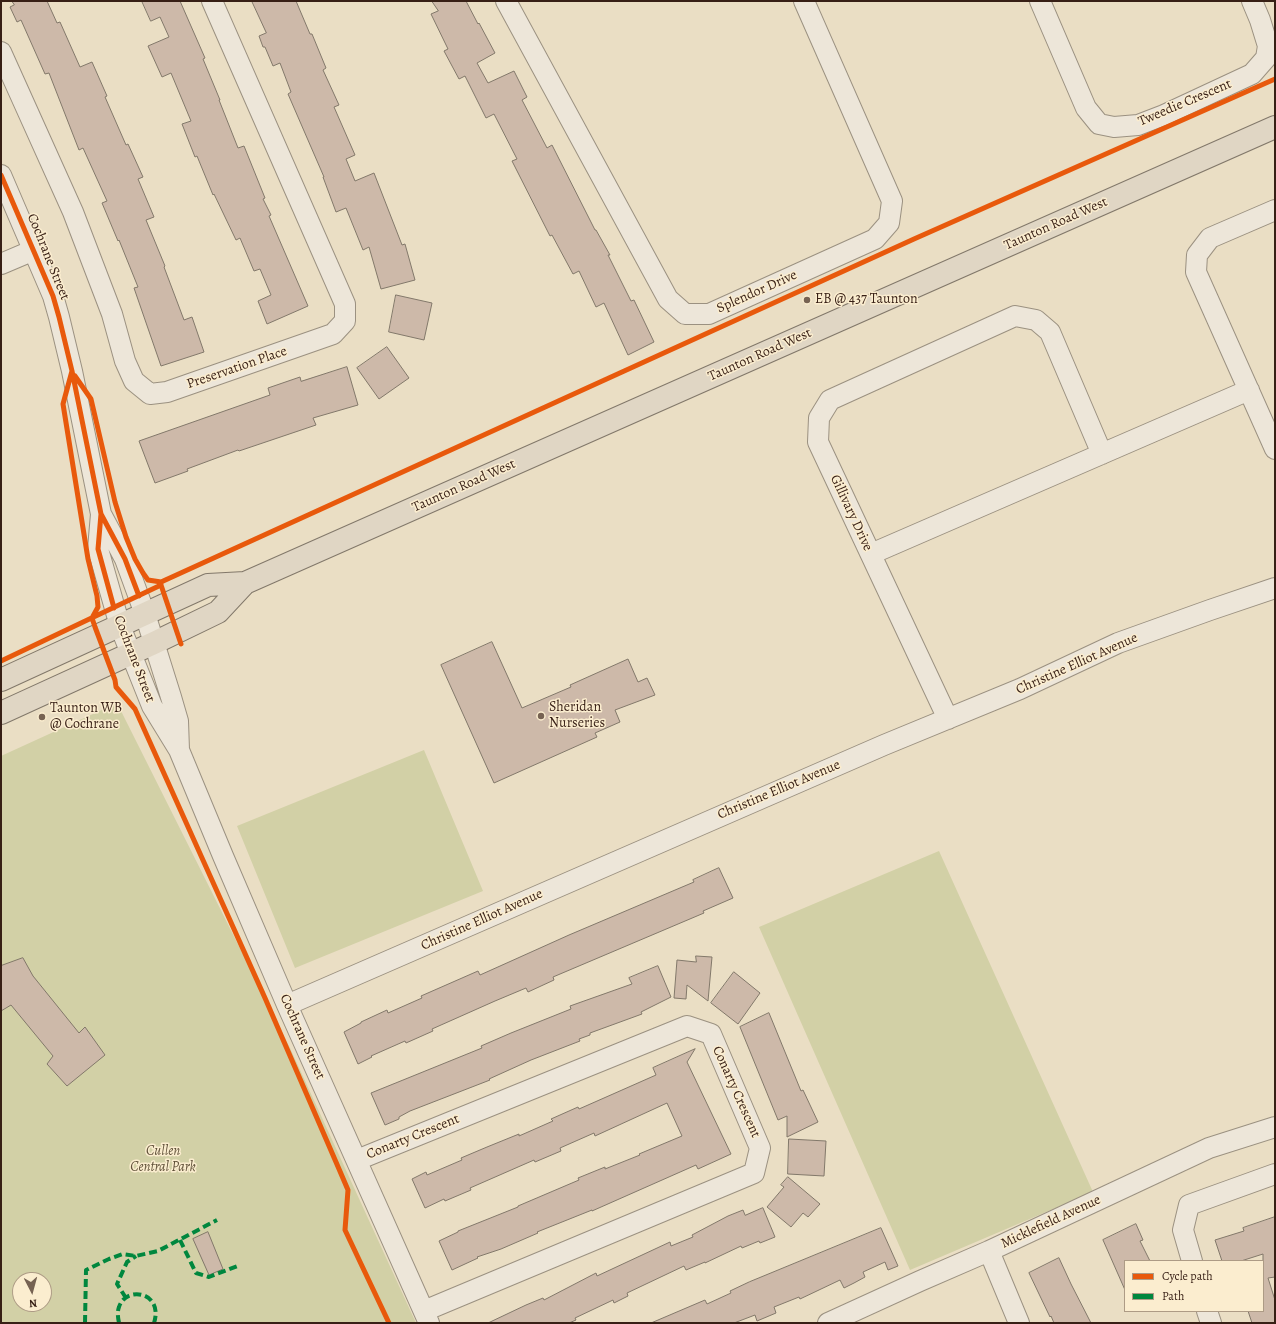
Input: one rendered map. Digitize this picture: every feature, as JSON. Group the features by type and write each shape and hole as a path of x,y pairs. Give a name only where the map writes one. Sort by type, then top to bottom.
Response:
{"main road":[{"name":"Taunton Road West","path":"1,680 208,585 245,583 1275,127"},
{"name":"Taunton Road West","path":"1,713 218,612 245,583"}],"street":[{"name":"Preservation Place","path":"1,52 73,212 112,314 125,361 134,382 150,394 167,392 333,334 345,321 345,304 212,1"},
{"name":"Splendor Drive","path":"506,1 668,299 685,314 709,314 875,239 889,223 892,201 804,1"},
{"name":"Tweedie Crescent","path":"1040,1 1086,108 1099,124 1114,127 1138,125 1164,115 1252,74 1266,58 1268,46 1252,1"},
{"name":"Cochrane Street","path":"1,175 53,296 101,514 125,559 145,614 172,697 178,721 179,750"},
{"path":"1275,210 1210,238 1197,255 1196,272 1275,449"},
{"path":"1,264 34,250"},
{"name":"Gillivary Drive","path":"948,719 818,442 819,418 830,400 1015,316 1036,320 1050,332 1102,454"},
{"path":"871,554 1249,390"},
{"name":"Cochrane Street","path":"101,514 98,549 120,626 152,706 179,750 287,1004 427,1317"},
{"name":"Christine Elliot Avenue","path":"287,1004 696,826 1020,689 1118,643 1275,588"},
{"name":"Conarty Crescent","path":"357,1160 687,1026 711,1034 760,1148 754,1173 427,1317"},
{"name":"Micklefield Avenue","path":"831,1322 989,1251 1208,1148 1275,1127"},
{"path":"1192,1260 1183,1230 1189,1205 1275,1174"},
{"path":"989,1251 1020,1323"},
{"path":"1207,1312 1211,1323"}],"green space":[{"name":"Cullen Central Park","path":"117,703 290,1048 416,1323 1,1323 1,756"},
{"path":"424,750 483,891 295,968 237,826"},
{"path":"939,851 1093,1192 910,1270 759,927"}],"building":[{"path":"12,1 47,1 57,23 60,22 80,67 92,62 107,96 105,97 126,145 128,144 143,177 138,179 154,217 146,220 165,266 164,267 184,320 192,317 204,352 161,366 134,288 138,287 102,203 107,201 83,148 79,150 49,73 45,74 21,20 17,22 10,7 14,5"},
{"path":"142,1 180,1 205,58 203,59 238,148 244,146 265,198 263,199 271,215 269,216 308,306 267,324 258,301 271,295 260,269 254,271 240,238 236,240 214,194 213,195 197,156 195,157 182,124 191,121 171,73 162,77 148,46 169,37 160,17 151,21"},
{"path":"252,1 296,1 310,34 312,34 326,68 323,70 339,105 334,107 355,155 346,159 355,181 374,173 402,245 405,244 415,280 381,289 369,247 363,250 346,208 336,212 324,177 288,94 291,92 280,63 273,66 265,47 263,47 259,36 266,33"},
{"path":"432,1 466,1 495,53 477,63 488,83 514,71 527,97 522,100 547,148 552,145 595,230 610,255 608,255 631,301 634,300 654,342 628,355 604,303 596,307 579,271 573,274 552,235 550,236 512,161 517,159 494,114 486,118 465,76 459,79 444,51 448,49 431,14 438,11"},
{"path":"396,295 432,303 424,340 389,332"},
{"path":"387,347 409,378 379,399 357,368"},
{"path":"347,367 358,405 313,418 316,425 239,451 238,450 155,483 139,441 270,395 268,388 300,377 301,381"},
{"name":"Sheridan Nurseries","path":"492,642 522,708 571,687 570,685 628,659 638,682 647,678 655,695 615,710 620,722 595,733 597,737 494,783 441,665"},
{"path":"719,868 733,898 703,911 704,913 553,977 554,980 528,992 526,988 495,1001 432,1029 433,1031 406,1043 405,1041 371,1056 372,1057 358,1064 344,1032 361,1022 387,1010 388,1013 422,998 421,996 478,971 480,975 569,935 694,882 693,880"},
{"path":"696,956 712,957 708,1001 687,985 686,999 674,998 677,960 696,962"},
{"path":"23,958 33,976 79,1033 85,1027 105,1055 67,1086 47,1064 53,1056 11,1005 1,1011 1,966"},
{"path":"658,966 671,997 641,1012 642,1014 590,1033 590,1035 579,1039 580,1041 531,1060 489,1079 490,1080 410,1111 399,1117 399,1119 385,1125 371,1093 482,1048 481,1046 571,1009 570,1006 632,984 629,978"},
{"path":"734,972 760,993 738,1024 711,1003"},
{"path":"769,1013 801,1091 803,1090 818,1122 787,1137 787,1116 778,1120 740,1027"},
{"path":"695,1049 687,1062 731,1154 698,1169 696,1165 592,1211 537,1232 538,1233 501,1249 477,1257 478,1258 452,1270 439,1241 458,1231 579,1180 578,1178 640,1155 639,1154 682,1136 667,1103 595,1136 594,1133 560,1148 561,1151 535,1162 534,1160 470,1188 471,1190 445,1201 444,1199 425,1208 412,1179 426,1172 427,1175 462,1160 461,1158 519,1134 519,1136 553,1121 551,1119 578,1107 579,1109 656,1075 653,1068"},
{"path":"789,1139 826,1141 824,1176 788,1174"},
{"path":"788,1177 820,1204 808,1217 803,1213 791,1227 767,1207 784,1187 781,1185"},
{"path":"763,1208 775,1237 760,1243 759,1241 742,1248 741,1246 686,1270 684,1266 627,1293 628,1296 614,1303 613,1300 575,1318 576,1320 569,1323 488,1323 543,1298 544,1300 596,1273 597,1276 670,1242 671,1246 693,1237 692,1235 728,1216 743,1210 745,1215"},
{"path":"1275,1217 1275,1277 1268,1278 1275,1300 1275,1323 1252,1323 1248,1312 1264,1312 1263,1254 1244,1260 1222,1260 1215,1240 1244,1231 1243,1228"},
{"path":"1136,1224 1143,1240 1140,1241 1150,1260 1124,1260 1124,1288 1103,1240"},
{"path":"881,1228 898,1266 888,1270 885,1262 863,1272 865,1277 844,1288 840,1280 800,1299 799,1297 774,1307 776,1313 757,1321 755,1315 734,1323 651,1323 705,1300 707,1304 731,1293 730,1291 749,1282"},
{"path":"208,1232 223,1269 209,1275 193,1239"},
{"path":"1059,1258 1091,1323 1054,1323 1051,1316 1050,1317 1029,1273"}],"marked path":[{"path":"85,1323 86,1270 123,1254 136,1256 158,1251 217,1220"},
{"path":"180,1240 196,1273 209,1277 240,1265"},
{"path":"126,1298 117,1284 127,1262 136,1256"},
{"path":"119,1323 118,1311 123,1300 136,1294 143,1295 154,1304 156,1313 154,1323"}],"cycle path":[{"path":"1,661 161,585 161,582 914,239 1275,79"},
{"path":"1,175 53,296 72,371 101,514 125,559 139,596"},
{"path":"72,371 63,404 88,559 97,596 98,607 92,618 115,680 116,687 135,709 265,998 348,1190 345,1230 389,1323"},
{"path":"75,376 91,399 115,502 126,537 135,559 148,580 161,582"},
{"path":"101,514 98,549 114,608"},
{"path":"161,585 181,644"}],"place":[{"name":"EB @ 437 Taunton","path":"807,300"},
{"name":"Sheridan Nurseries","path":"541,716"},
{"name":"Taunton WB @ Cochrane","path":"42,717"}]}
